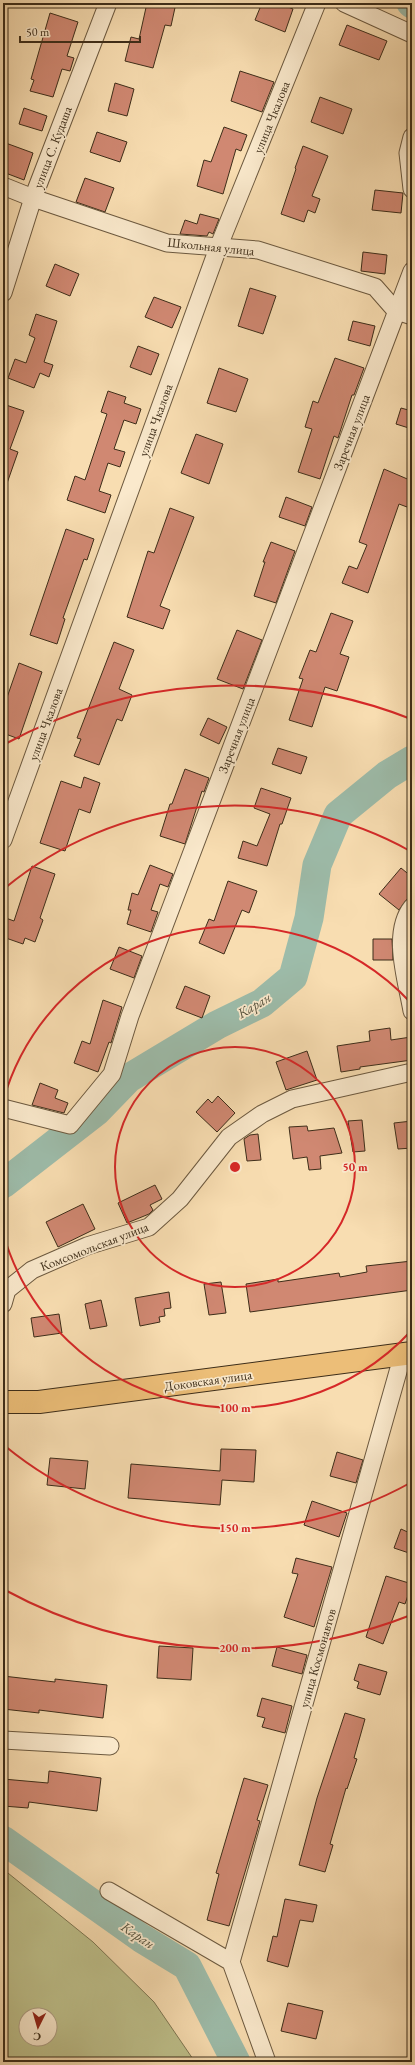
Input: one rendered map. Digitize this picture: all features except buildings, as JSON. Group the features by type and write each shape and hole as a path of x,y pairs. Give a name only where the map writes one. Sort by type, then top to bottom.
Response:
{"main road":[{"name":"Доковская улица","path":"3,1402 40,1402 408,1353"}],"street":[{"name":"улица С. Кудаша","path":"3,293 33,198 108,3"},
{"name":"улица Чкалова","path":"3,840 218,248 317,3"},
{"path":"344,3 412,34"},
{"path":"412,137 408,153 412,189"},
{"name":"Школьная улица","path":"3,186 33,198 167,243 258,250 375,287 404,314"},
{"name":"Заречная улица","path":"3,1108 70,1125 112,1074 130,1016 404,314 412,271"},
{"path":"412,907 407,913 400,945 412,1011"},
{"name":"Комсомольская улица","path":"3,1304 8,1290 32,1270 87,1246 149,1227 180,1199 229,1137 262,1114 292,1100 412,1072"},
{"name":"улица Космонавтов","path":"231,1962 408,1353"},
{"path":"3,1740 110,1746"},
{"path":"109,1891 231,1962 267,2062"}],"green space":[{"path":"3,1869 93,1942 154,2002 195,2062 3,2062"}],"waterway":[{"name":"Каран","path":"3,1184 97,1111 129,1078 217,1025 262,1003 293,977 309,918 317,865 338,815 387,775 412,760"},
{"name":"Каран","path":"3,1840 141,1938 187,1966 236,2062"}]}
